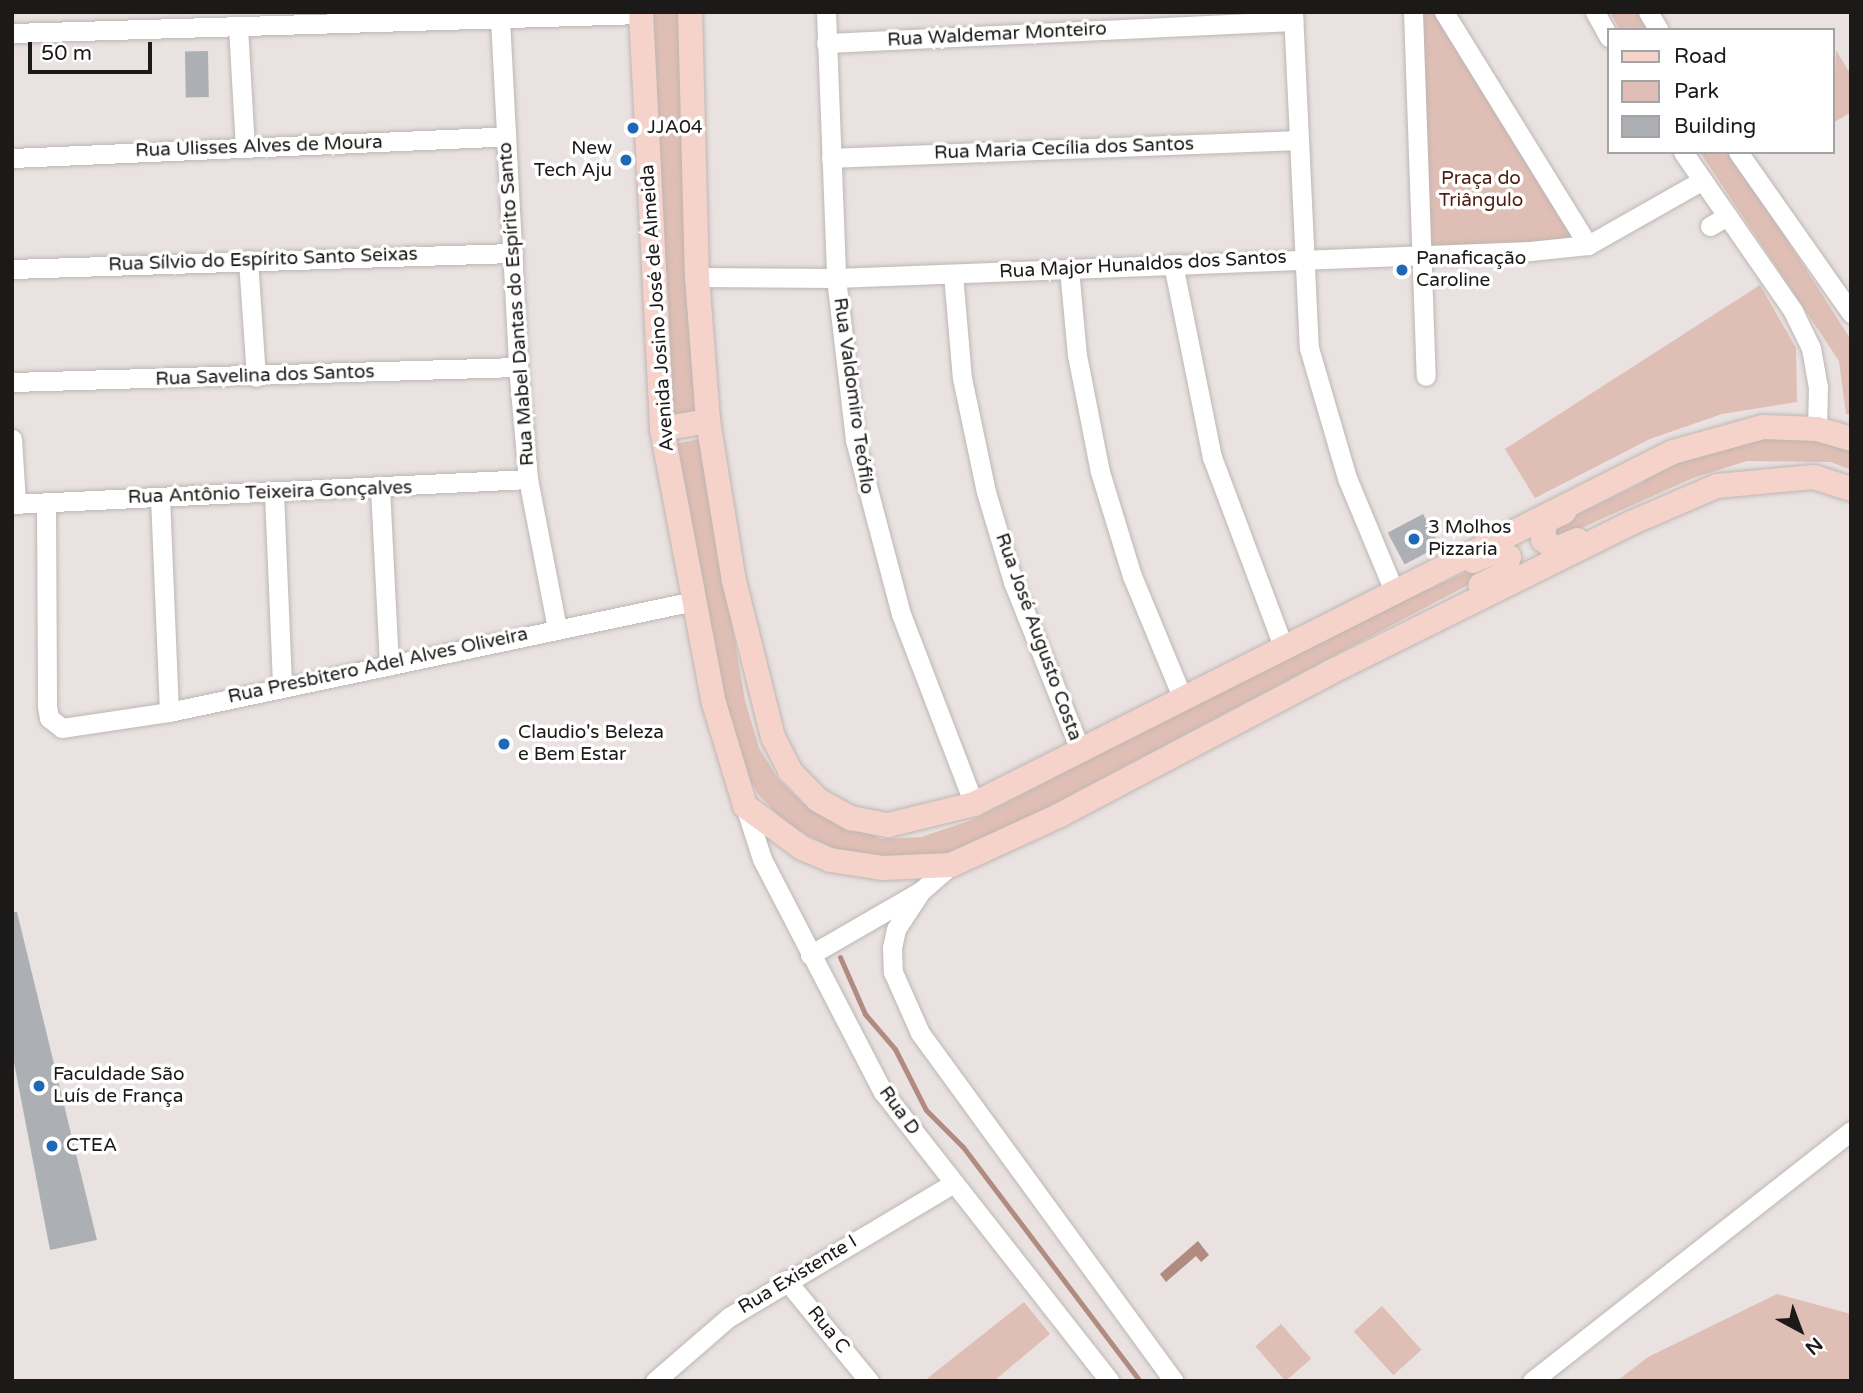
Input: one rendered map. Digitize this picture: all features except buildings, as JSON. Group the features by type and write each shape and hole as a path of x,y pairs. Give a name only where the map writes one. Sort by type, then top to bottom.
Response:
{"main road":[{"path":"690,12 697,277 708,421 734,581 773,737 790,771 818,800 851,818 888,825 974,804 1634,471 1737,431 1817,429 1851,439"},
{"name":"Avenida Josino José de Almeida","path":"641,13 663,429 715,703 745,806"},
{"path":"663,429 708,421"},
{"path":"1634,471 1545,521 1543,540 1556,549 1642,510 1667,507"},
{"path":"745,806 802,848 830,860 883,867 951,865 1060,815 1412,632 1667,507 1717,486 1763,478 1814,477 1851,489"},
{"path":"1394,591 1420,586 1495,551 1508,557 1503,574 1424,613 1412,632"}],"street":[{"name":"Rua Valdomiro Teófilo","path":"826,12 835,278 869,506 901,614 974,804"},
{"path":"1413,12 1426,376"},
{"path":"1444,12 1588,245 1701,181"},
{"path":"1595,12 1608,35"},
{"path":"1648,12 1659,28"},
{"path":"12,33 237,27 319,18 500,19 641,13"},
{"name":"Rua Waldemar Monteiro","path":"826,43 1293,17"},
{"path":"1293,17 1301,258 1309,348 1328,423 1394,591"},
{"name":"Rua Mabel Dantas do Espírito Santo","path":"500,19 518,367 528,480 557,628"},
{"path":"237,27 245,148"},
{"name":"Rua Ulisses Alves de Moura","path":"12,158 506,136"},
{"name":"Rua Maria Cecília dos Santos","path":"831,158 1297,140"},
{"path":"1684,154 1775,281 1811,348 1818,386 1817,429"},
{"path":"1739,154 1851,313"},
{"path":"1710,226 1727,216"},
{"name":"Rua Major Hunaldos dos Santos","path":"697,277 835,278 953,274 1588,245"},
{"name":"Rua Sílvio do Espírito Santo Seixas","path":"12,269 513,253"},
{"path":"248,260 256,377"},
{"path":"1173,264 1212,457 1284,649"},
{"path":"1069,269 1077,355 1100,472 1132,576 1184,699"},
{"name":"Rua José Augusto Costa","path":"953,274 962,378 986,492 1013,582 1081,752"},
{"name":"Rua Savelina dos Santos","path":"12,382 256,377 518,367"},
{"path":"12,439 14,504"},
{"name":"Rua Antônio Teixeira Gonçalves","path":"14,504 528,480"},
{"path":"380,488 389,666"},
{"path":"274,493 282,686"},
{"path":"159,497 169,712"},
{"name":"Rua Presbitero Adel Alves Oliveira","path":"46,503 47,706 50,718 62,728 169,712 694,601"},
{"name":"Rua D","path":"745,806 762,859 883,1092 952,1184 1110,1381"},
{"path":"810,954 921,891 951,865"},
{"path":"921,891 896,929 892,948 893,972 920,1033 1174,1381"},
{"path":"1532,1381 1851,1131"},
{"name":"Rua Existente I","path":"655,1381 729,1317 786,1280 952,1184"},
{"name":"Rua C","path":"786,1280 869,1381"}],"green space":[{"path":"649,12 678,12 695,411 687,419 667,410"},
{"name":"Praça do Triângulo","path":"1422,12 1436,12 1575,241 1428,248"},
{"path":"1610,12 1646,12 1655,28 1619,28"},
{"path":"1836,50 1851,75 1851,112 1835,122"},
{"path":"1701,154 1732,154 1851,340 1851,415 1846,414 1839,361"},
{"path":"1760,285 1796,348 1797,402 1722,414 1650,439 1535,498 1505,449"},
{"path":"1783,432 1851,446 1851,470 1831,462 1747,461 1693,478 1559,538 1556,534 1553,526 1642,483 1669,458"},
{"path":"700,439 745,700 759,748 779,780 804,804 881,839 921,837 972,820 1381,610 1494,560 1498,569 978,844 928,859 842,853 786,824 758,794 736,756 674,444"},
{"path":"1777,1294 1851,1314 1851,1381 1617,1381 1648,1357"},
{"path":"1024,1302 1050,1334 994,1381 924,1381"},
{"path":"1382,1306 1421,1350 1393,1375 1354,1331"},
{"path":"1281,1324 1311,1359 1285,1381 1255,1346"}],"shaded area":[{"path":"1198,1241 1209,1255 1201,1262 1196,1256 1166,1282 1160,1274"}],"waterway":[{"path":"840,957 865,1014 895,1049 926,1110 963,1147 1139,1380"}],"place":[{"name":"JJA04","path":"633,128"},
{"name":"New Tech Aju","path":"626,160"},
{"name":"Panaficação Caroline","path":"1402,270"},
{"name":"3 Molhos Pizzaria","path":"1414,539"},
{"name":"Claudio's Beleza e Bem Estar","path":"504,744"},
{"name":"Faculdade São Luís de França","path":"39,1086"},
{"name":"CTEA","path":"52,1146"}]}
